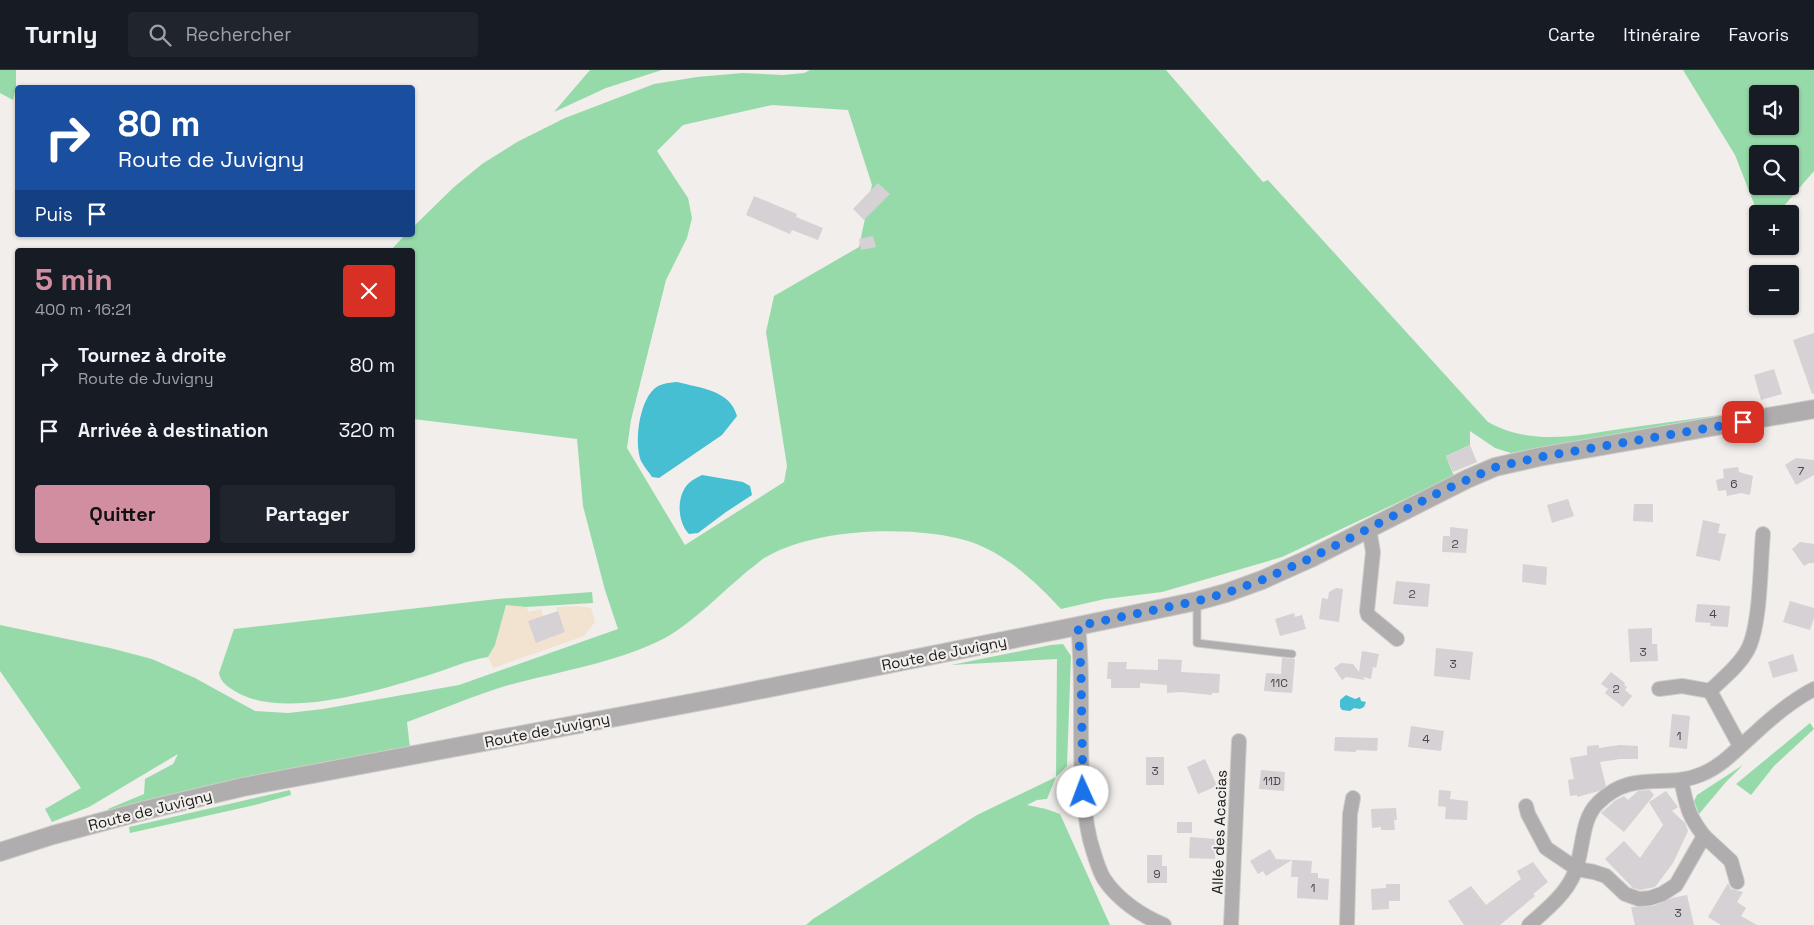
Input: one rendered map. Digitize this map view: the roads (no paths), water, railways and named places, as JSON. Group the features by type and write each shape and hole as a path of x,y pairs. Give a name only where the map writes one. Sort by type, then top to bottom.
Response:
{"street":[{"name":"Route de Juvigny","path":"0,852 53,835 171,804 252,786 718,698 1197,601 1262,580 1311,558 1467,479 1496,467 1627,441 1814,410"},
{"path":"1369,528 1373,552 1368,615 1397,639"},
{"path":"1710,691 1738,664 1751,642 1756,617 1763,534"},
{"path":"1078,626 1081,675 1083,792 1089,834 1096,860 1104,879 1120,896 1145,915 1164,925"},
{"path":"1659,689 1682,686 1710,691"},
{"path":"1529,925 1566,889 1576,869 1587,824 1598,803 1618,789 1635,782 1681,780 1692,778 1710,770 1779,712 1814,689"},
{"path":"1710,691 1740,746"},
{"name":"Allée des Acacias","path":"1231,925 1239,741"},
{"path":"1681,780 1688,812 1704,836 1731,861 1737,882"},
{"path":"1347,925 1350,814 1353,798"},
{"path":"1526,806 1528,814 1546,848 1576,869 1602,874 1629,897 1639,899 1650,898 1667,892 1676,885 1704,836"}],"lane":[{"path":"1197,601 1197,643 1292,654"}],"water":[{"path":"677,382 721,395 733,407 737,416 722,435 659,478 652,477 641,461 639,453 638,434 641,413 649,395 654,389 662,384"},
{"path":"702,475 743,482 750,486 752,495 698,533 689,534 680,516 680,501 689,483"},
{"path":"1346,695 1355,699 1360,697 1361,701 1366,702 1364,707 1360,709 1354,708 1350,711 1342,710 1340,700"}]}
